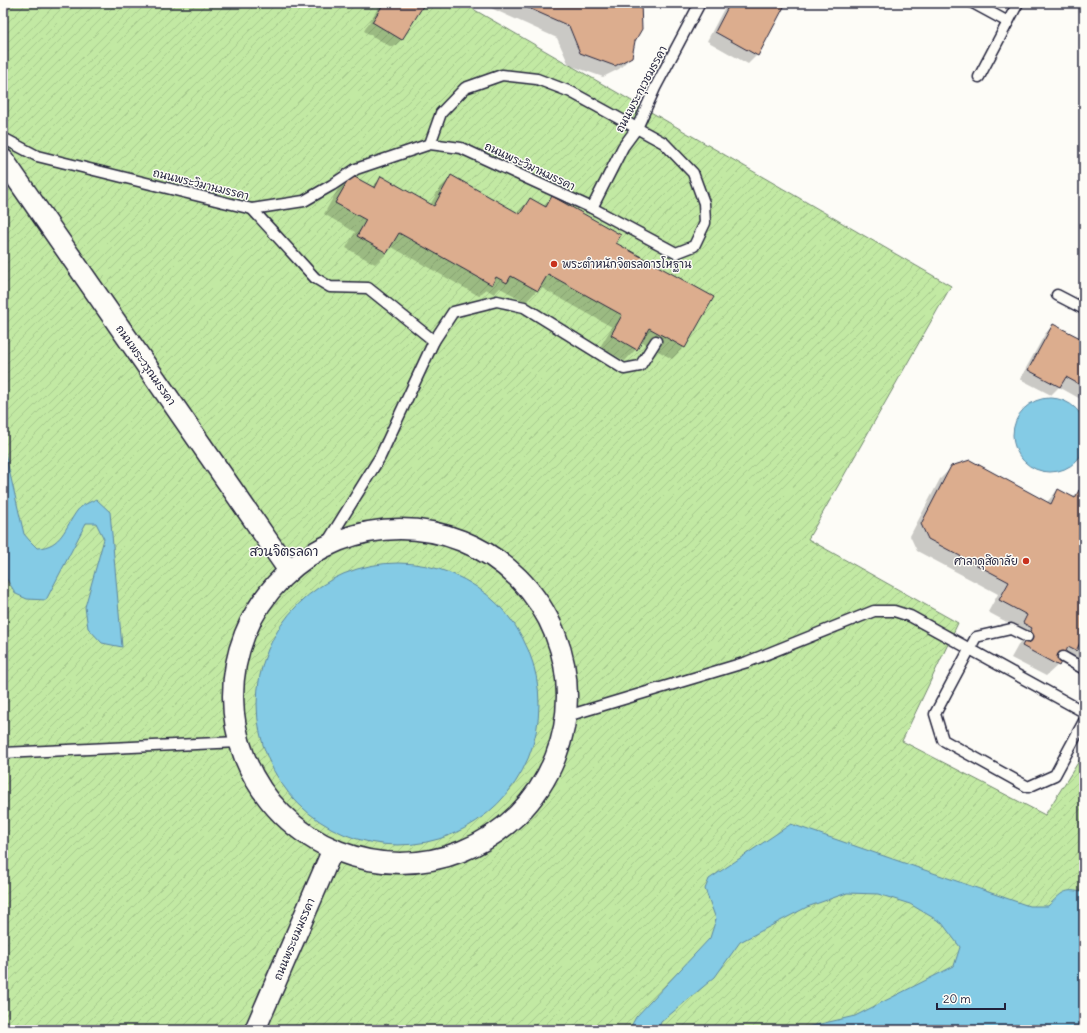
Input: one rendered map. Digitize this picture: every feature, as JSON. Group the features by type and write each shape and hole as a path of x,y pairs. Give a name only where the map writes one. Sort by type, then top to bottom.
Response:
{"street":[{"name":"ถนนพระวรุณมรรคา","path":"3,159 289,571"},
{"path":"410,529 439,533 467,543 493,557 516,575 535,597 551,622 562,649 568,678 567,716 564,736 555,764 541,790 522,812 500,832 475,847 448,857 419,863 390,863 360,858 333,849 307,835 284,816 265,794 250,769 239,742 233,713 233,683 237,655 247,627 261,602 280,579 289,571 302,560 325,546 352,536 380,530 410,529"},
{"name":"ถนนพระยมมรรคา","path":"255,1030 333,849"}],"lane":[{"name":"ถนนพระกุเวชมรรคา","path":"592,208 623,148 637,128 655,88 700,3"},
{"path":"974,3 1008,22"},
{"path":"979,77 1018,3"},
{"path":"430,144 442,113 465,88 502,75 537,79 564,90 637,128"},
{"name":"ถนนพระวิมานมรรคา","path":"3,138 37,156 252,208 304,201 356,169 430,144 462,148 592,208 676,253 694,246 706,223 704,203 693,173 664,143 637,128"},
{"path":"252,208 314,278 330,287 368,288 434,341"},
{"path":"1056,295 1084,309"},
{"path":"325,546 380,457 434,341 453,312 497,301 524,307 624,369 640,366 656,341"},
{"path":"567,716 747,662 874,612 894,611 910,616 1084,712"},
{"path":"1027,637 1011,629 976,637 935,714 943,740 1028,787 1055,775 1084,720"},
{"path":"1063,658 1084,669"},
{"path":"3,753 239,742"}],"green space":[{"path":"3,3 475,3 473,9 951,286 808,539 958,623 902,741 1045,815 1084,753 1084,1030 3,1030"}],"water":[{"path":"1050,398 1064,401 1076,409 1084,421 1087,435 1084,449 1076,461 1064,469 1050,472 1036,469 1024,461 1016,449 1013,435 1016,421 1024,409 1036,401"},
{"path":"3,444 24,534 37,548 45,547 57,540 83,505 96,499 110,512 122,647 102,643 88,628 85,607 104,539 96,523 86,523 46,600 27,599 16,594 6,578 3,522"},
{"path":"384,563 412,563 426,565 452,573 465,579 498,604 523,637 529,650 537,676 539,704 537,732 529,758 523,771 498,804 465,829 452,835 426,843 412,845 384,845 370,843 344,835 331,829 308,813 289,794 273,771 267,758 259,732 257,718 257,690 259,676 267,650 273,637 289,614 308,595 331,579 344,573 370,565"},
{"path":"791,824 1029,906 1048,906 1064,892 1068,891 1084,893 1084,1030 794,1030 855,1016 954,966 960,947 942,923 910,904 878,894 847,893 807,907 740,942 715,977 661,1022 658,1030 629,1030 636,1017 710,938 716,919 705,889 709,879"}],"building":[{"path":"384,3 425,3 402,40 372,22"},
{"path":"517,3 641,3 642,29 635,41 632,57 615,66 580,53 569,26"},
{"path":"730,3 786,3 758,56 715,32"},
{"name":"พระตำหนักจิตรลดารโหฐาน","path":"351,175 375,188 381,176 434,206 451,175 520,214 530,198 546,207 552,196 621,235 616,243 714,297 685,348 649,328 637,350 611,335 622,315 548,274 538,291 511,276 507,283 496,277 492,285 399,233 387,253 357,236 366,220 335,203"},
{"path":"1053,324 1084,340 1084,387 1066,377 1060,387 1028,370"},
{"name":"ศาลาดุสิดาลัย","path":"970,460 1051,504 1058,489 1075,498 1079,490 1084,493 1084,645 1080,643 1076,651 1068,647 1059,666 1022,646 1032,628 1023,623 1027,615 999,600 1009,582 928,539 921,524 951,466"}],"place":[{"name":"พระตำหนักจิตรลดารโหฐาน","path":"554,264"},
{"name":"ศาลาดุสิดาลัย","path":"1026,561"}],"district":[{"name":"สวนจิตรลดา","path":"284,551"}]}
